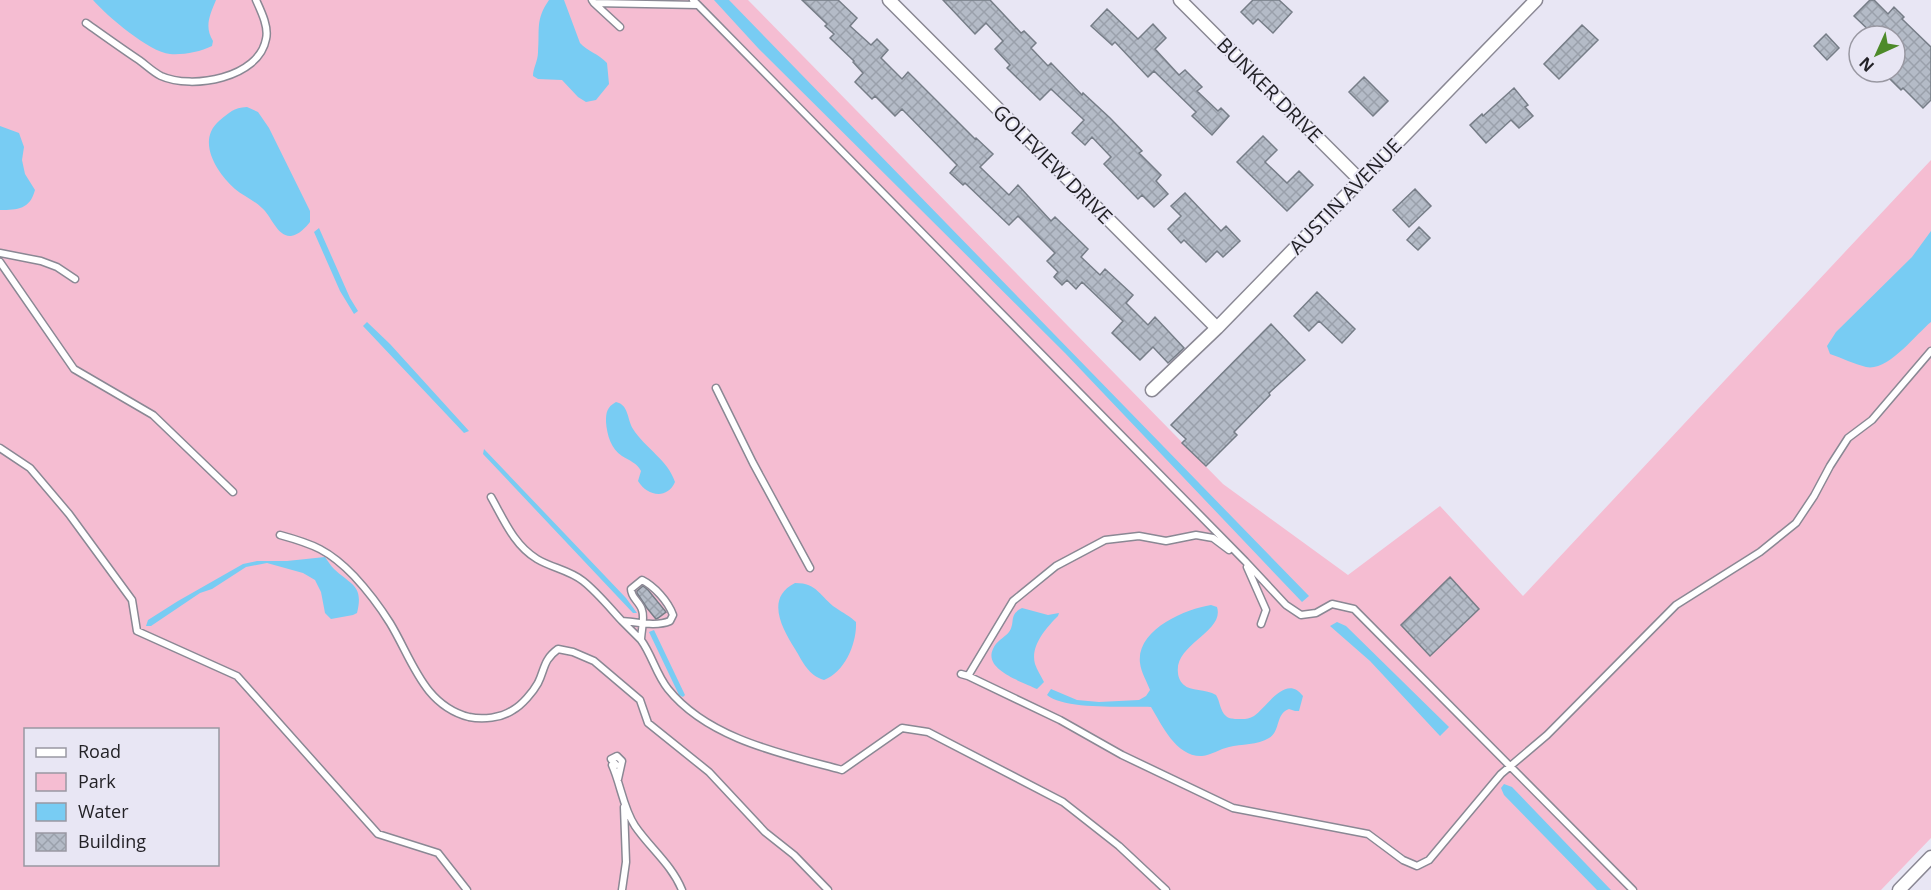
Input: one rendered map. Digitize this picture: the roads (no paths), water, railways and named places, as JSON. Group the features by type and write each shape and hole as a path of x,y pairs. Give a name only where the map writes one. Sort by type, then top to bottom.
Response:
{"street":[{"name":"GOLFVIEW DRIVE","path":"889,0 1216,328"},
{"name":"BUNKER DRIVE","path":"1180,0 1360,180"},
{"name":"AUSTIN AVENUE","path":"1152,390 1216,328 1536,0"},
{"path":"1899,890 1931,857"}],"lane":[{"path":"86,23 162,76 186,81 223,78 247,68 261,54 267,38 262,14 256,0"},
{"path":"593,1 696,3 1286,605 1301,615 1316,613 1332,604 1354,609 1633,890"},
{"path":"593,1 620,27"},
{"path":"0,253 41,261 57,267 75,279"},
{"path":"0,262 74,369 153,416 233,492"},
{"path":"961,674 1060,720 1122,755 1233,808 1368,834 1403,860 1417,866 1429,860 1501,774 1547,735 1676,605 1760,552 1796,523 1848,438 1872,420 1931,351"},
{"path":"716,388 753,463 810,568"},
{"path":"0,448 30,468 69,514 132,600 137,631 237,676 378,834 438,853 467,890"},
{"path":"491,497 513,538 538,560 569,572 585,582 641,640 666,686 679,701 702,719 763,748 842,770 902,728 928,732 1063,802 1119,846 1166,890"},
{"path":"280,534 308,542 324,550 349,571 390,624 416,674 430,693 444,706 463,715 479,719 494,717 513,710 538,683 549,655 558,649 573,651 594,661 640,700 648,723 709,772 765,832 794,855 828,890"},
{"path":"968,676 1013,601 1056,566 1105,540 1139,536 1166,541 1196,535 1213,538 1245,561 1266,610 1261,624"},
{"path":"622,621 642,622 665,623 670,621 673,615 671,609 649,584 642,580 631,589 631,594 642,610 642,622 641,640"},
{"path":"618,779 624,803 626,862 622,890"},
{"path":"624,803 635,825 677,878 682,890"}],"water":[{"path":"93,0 216,0 208,25 213,41 212,46 186,53 161,52 129,32"},
{"path":"549,0 564,0 580,43 607,63 609,84 596,100 586,102 562,80 538,79 533,76 538,55 540,19"},
{"path":"714,0 729,0 1309,596 1302,602 1065,353 758,48"},
{"path":"247,107 258,112 269,128 310,211 310,222 294,235 282,233 262,208 235,189 216,166 212,156 209,138 212,129 232,111"},
{"path":"0,126 19,133 24,147 22,160 25,174 35,190 30,201 18,209 0,210"},
{"path":"319,228 358,311 354,314 340,291 314,232"},
{"path":"1931,231 1931,322 1901,351 1883,364 1874,367 1862,366 1830,354 1827,346 1836,332 1912,257"},
{"path":"367,322 469,431 464,433 363,326"},
{"path":"616,402 623,406 633,429 672,474 675,482 667,492 657,494 646,490 638,481 641,471 639,468 612,446 607,432 606,415 609,408"},
{"path":"484,449 626,598 637,613 633,613 483,454"},
{"path":"325,557 357,591 359,604 357,613 331,619 325,613 321,592 315,580 303,573 267,563 246,567 212,589 200,593 151,626 146,626 148,620 243,564"},
{"path":"795,583 814,588 856,622 852,647 844,664 824,680 814,675 807,667 781,623 778,605 786,589"},
{"path":"1211,605 1217,607 1214,624 1184,654 1179,663 1179,678 1187,687 1216,695 1224,714 1228,718 1235,719 1247,719 1254,716 1283,690 1290,688 1297,690 1303,696 1299,711 1289,709 1285,711 1273,735 1269,738 1202,756 1193,755 1177,746 1151,707 1081,705 1055,700 1047,695 1051,689 1077,700 1099,702 1139,700 1150,690 1140,663 1141,651 1146,641 1154,631 1176,616"},
{"path":"1022,608 1048,615 1059,613 1037,644 1035,664 1044,682 1037,689 1014,679 999,669 991,656 994,646 1009,632 1015,613"},
{"path":"1337,622 1346,626 1449,727 1440,736 1370,661 1330,626"},
{"path":"654,630 685,695 683,697 679,695 649,632"},
{"path":"1504,784 1512,787 1611,890 1597,890 1504,795 1501,788"}]}
